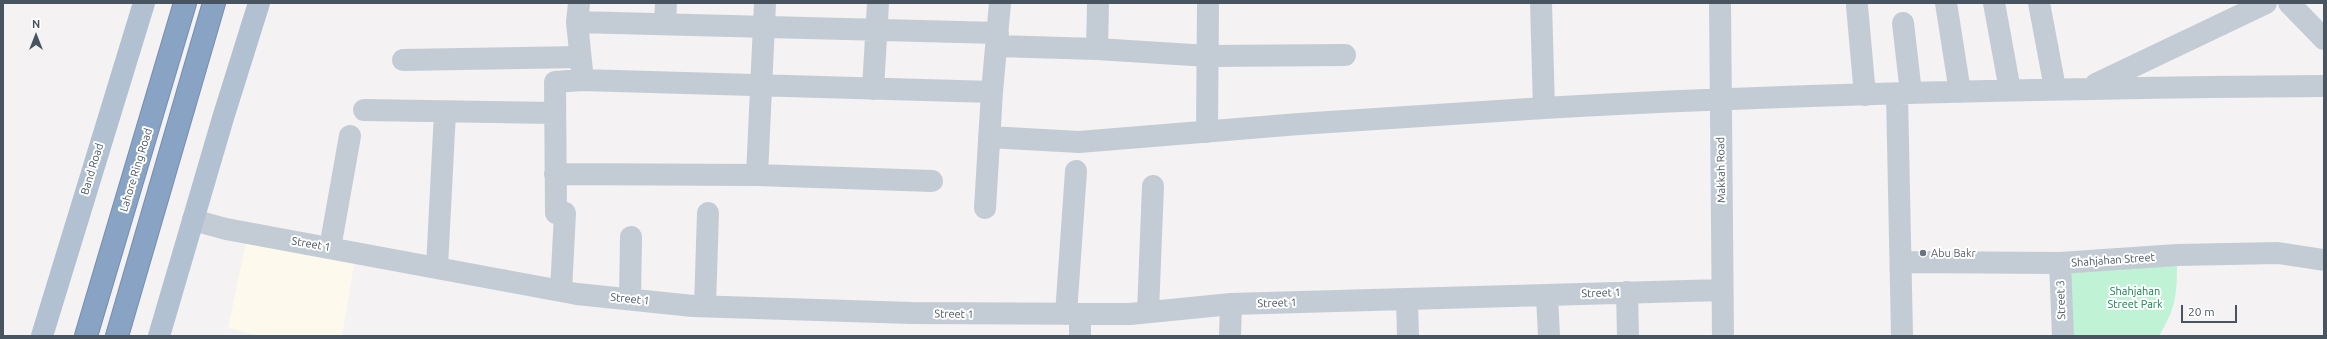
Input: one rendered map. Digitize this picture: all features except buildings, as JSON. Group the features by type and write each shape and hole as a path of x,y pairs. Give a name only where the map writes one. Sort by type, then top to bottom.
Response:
{"highway":[{"name":"Lahore Ring Road","path":"86,336 185,3"},
{"path":"117,336 214,3"}],"main road":[{"name":"Band Road","path":"42,336 144,3"},
{"path":"159,336 259,3"}],"street":[{"path":"665,24 666,3"},
{"path":"757,175 765,3"},
{"path":"873,89 878,3"},
{"path":"985,208 992,92 998,40 1000,3"},
{"path":"1097,49 1098,3"},
{"path":"1207,132 1208,3"},
{"path":"1541,3 1544,108"},
{"name":"Makkah Road","path":"1720,3 1723,336"},
{"path":"1946,3 1960,92"},
{"path":"1994,3 2010,90"},
{"path":"2038,3 2055,88"},
{"path":"2090,88 2266,3"},
{"path":"2289,3 2324,39"},
{"path":"1857,6 1865,95"},
{"path":"582,80 578,12 665,24 876,30 1097,49 1208,56 1345,55"},
{"path":"1902,336 1901,262 1904,94 1903,23"},
{"path":"403,60 580,57"},
{"path":"561,291 564,213 556,213 554,82 582,80 992,92"},
{"path":"989,136 1079,142 1544,108 1720,98 1904,94 2055,88 2324,86"},
{"path":"364,110 555,113"},
{"path":"437,267 445,112"},
{"path":"330,248 350,136"},
{"path":"1076,171 1073,314 1080,336"},
{"path":"555,174 757,175 932,181"},
{"path":"1148,312 1153,186"},
{"path":"705,306 708,213"},
{"name":"Street 1","path":"193,220 226,229 561,291 705,306 912,313 1073,314 1148,312 1232,304 1722,290"},
{"path":"630,299 631,237"},
{"name":"Shahjahan Street","path":"1901,262 2060,263 2177,255 2278,253 2324,260"},
{"name":"Street 3","path":"2060,263 2063,336"},
{"path":"1627,292 1628,336"},
{"path":"1547,295 1549,336"},
{"path":"1406,299 1408,336"},
{"path":"1230,336 1232,304"}],"shaded area":[{"path":"248,233 356,253 342,336 261,336 228,328"}],"green space":[{"name":"Shahjahan Street Park","path":"2177,255 2177,278 2173,306 2159,336 2063,336 2060,263"}],"place":[{"name":"Abu Bakr","path":"1923,253"}]}
